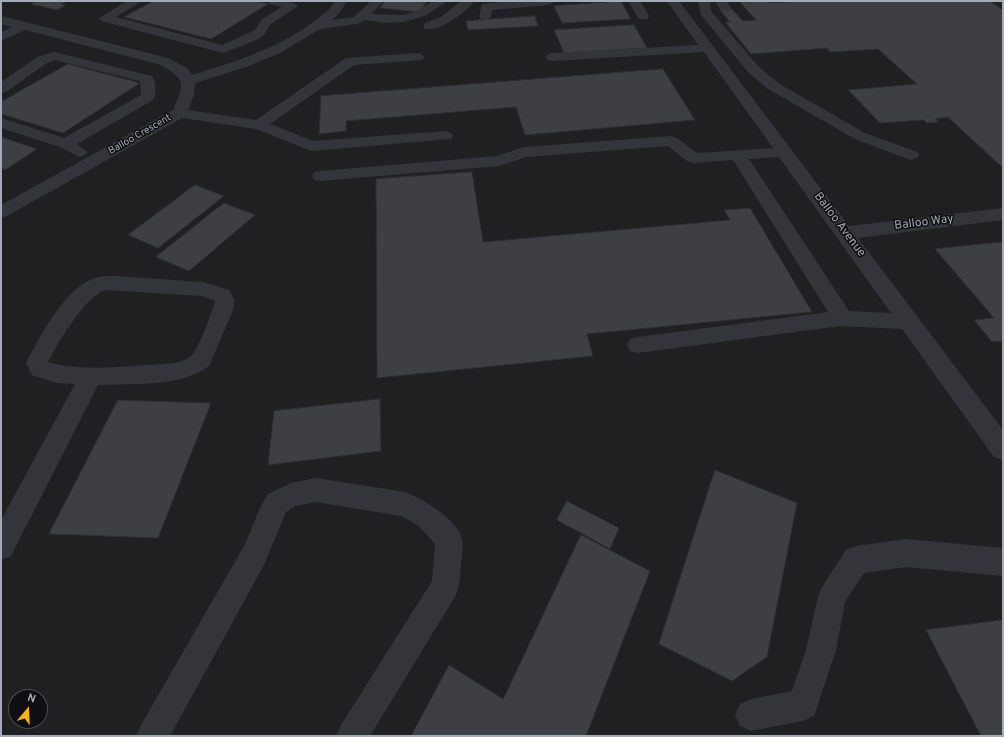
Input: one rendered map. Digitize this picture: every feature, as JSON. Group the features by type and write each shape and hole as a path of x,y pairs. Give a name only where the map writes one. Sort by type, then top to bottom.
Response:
{"street":[{"path":"136,1 104,18 223,49 260,32 266,22 292,6 274,1"},
{"path":"317,26 358,20 378,1"},
{"path":"363,16 389,20 409,19 426,13 441,1"},
{"path":"429,26 445,20 468,1"},
{"path":"485,17 486,7 549,1"},
{"path":"634,1 643,16"},
{"name":"Balloo Avenue","path":"673,1 1003,449"},
{"path":"704,1 705,12 753,69 773,86 860,136 911,155"},
{"path":"1,20 163,62 182,71 188,81 265,56 294,42 317,26 340,5"},
{"path":"1,37 25,25"},
{"path":"260,32 294,42"},
{"path":"553,57 708,48"},
{"path":"1,89 42,60 54,56 147,79 148,97 66,144"},
{"path":"259,125 351,61 416,57"},
{"name":"Balloo Crescent","path":"1,212 179,113 187,95 188,81"},
{"path":"179,113 259,125 311,146 446,136"},
{"path":"1,123 66,144 93,162"},
{"path":"320,176 499,161 524,152 671,141 693,158 785,152"},
{"path":"738,155 842,318"},
{"name":"Balloo Way","path":"845,233 1003,214"},
{"path":"115,283 203,289 222,295 225,301 223,310 201,360 193,366 176,372 91,376 48,373 40,369 37,363 43,350 80,298 87,291 99,284 115,283"},
{"path":"638,345 842,318 910,321"},
{"path":"1,547 91,376"},
{"path":"152,736 254,555 269,517 277,503 291,495 316,490 405,504 428,517 449,540 446,586 352,736"},
{"path":"751,715 803,705 821,650 832,597 856,560 906,553 1003,562"}],"shaded area":[{"path":"1,1 1003,1 1003,736 1,736"}],"building":[{"path":"37,1 68,1 61,4 66,5 57,10 31,4"},
{"path":"154,1 255,1 268,4 211,39 124,17"},
{"path":"385,1 427,1 420,12 380,8"},
{"path":"621,1 631,19 562,23 554,6"},
{"path":"739,1 768,1 769,3 794,1 990,1 1003,10 1003,168 948,117 935,119 939,122 927,123 924,120 880,123 848,90 917,84 878,49 830,52 827,48 751,54 725,22 730,22 720,10 732,9 743,21 756,20"},
{"path":"535,16 538,26 468,30 466,21"},
{"path":"634,25 647,48 564,53 554,30"},
{"path":"68,64 140,83 63,133 1,114 1,102"},
{"path":"663,69 695,120 525,135 516,107 346,121 346,131 319,134 321,96"},
{"path":"1,137 37,149 5,170 1,168"},
{"path":"472,172 483,242 730,220 724,210 750,208 812,312 587,334 593,356 377,378 376,179"},
{"path":"195,185 224,196 158,248 128,235"},
{"path":"224,203 255,215 189,271 156,257"},
{"path":"1003,242 1003,341 992,342 974,320 994,318 935,249"},
{"path":"380,399 381,451 268,465 274,411"},
{"path":"118,400 211,403 158,538 49,534"},
{"path":"715,470 797,503 767,657 732,681 659,644"},
{"path":"567,501 619,528 610,549 557,520"},
{"path":"581,535 650,571 586,736 411,736 449,665 503,699"},
{"path":"1003,620 1003,736 981,736 926,630"}]}
